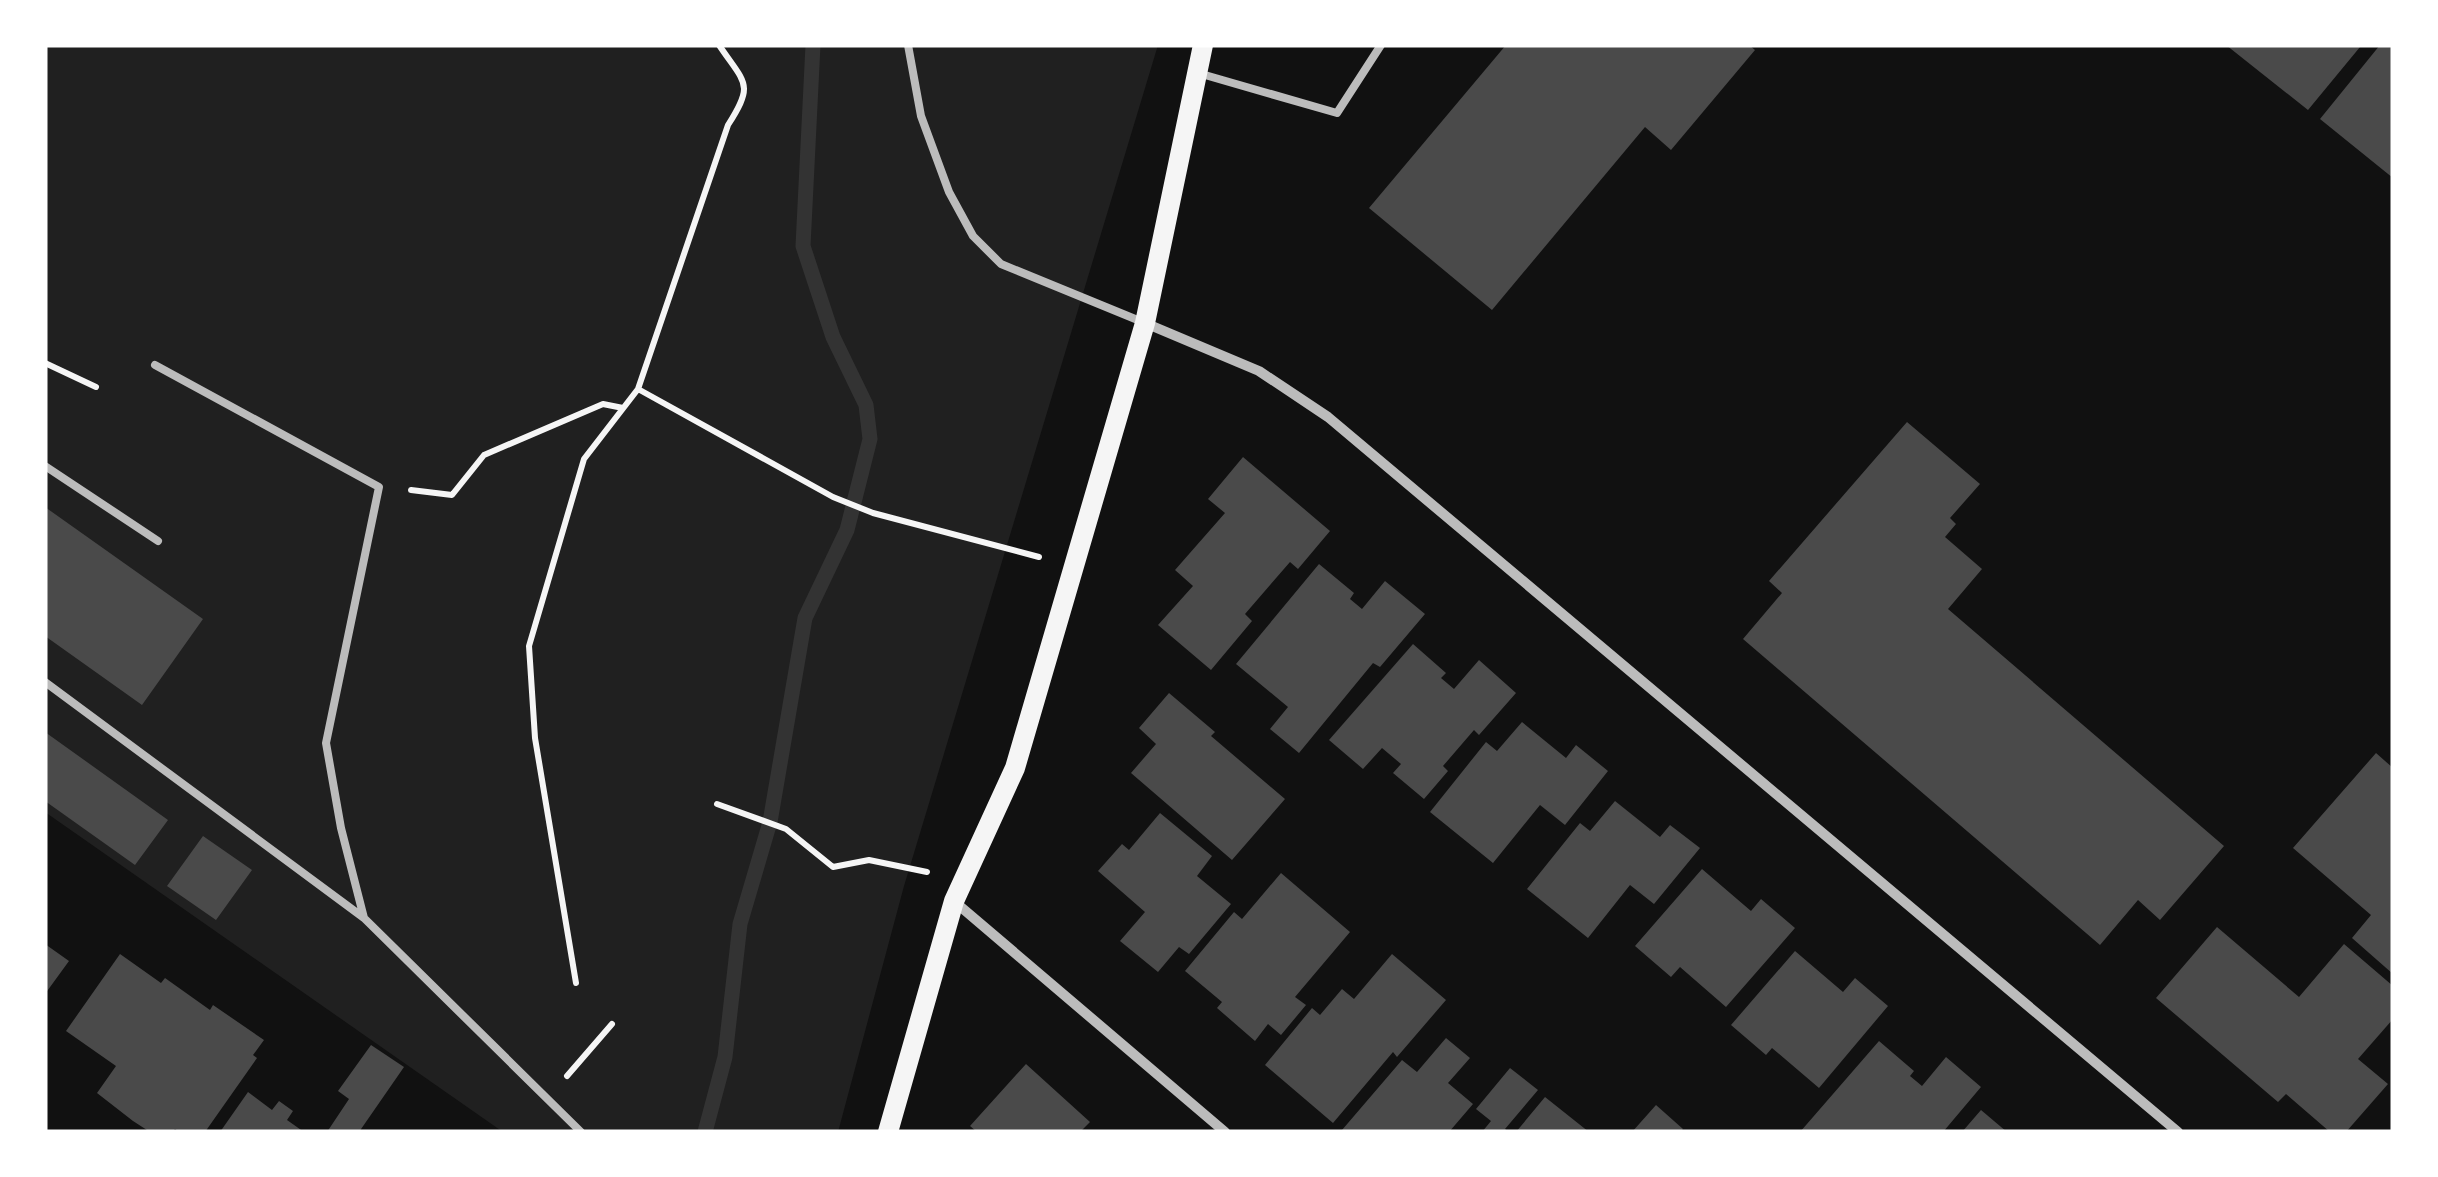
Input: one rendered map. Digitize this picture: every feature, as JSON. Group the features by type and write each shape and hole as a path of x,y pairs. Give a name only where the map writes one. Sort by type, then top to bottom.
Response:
{"main road":[{"path":"888,1132 954,901 1015,768 1074,566 1144,323 1203,45"}],"street":[{"path":"1144,323 1259,370 1328,417 2178,1132"},
{"path":"954,901 1225,1132"}],"lane":[{"path":"908,45 921,116 949,192 973,236 1000,264 1144,323"},
{"path":"1198,73 1337,113 1381,45"},
{"path":"155,365 380,487 326,742 341,828 364,918"},
{"path":"45,466 158,541"},
{"path":"45,682 364,918 581,1132"}],"path":[{"path":"576,984 535,738 529,646 584,459 638,389 728,125 745,98 745,84 719,45"},
{"path":"45,363 96,386"},
{"path":"638,389 833,497 872,513 1074,566"},
{"path":"380,487 452,495 484,454 603,404 623,408"},
{"path":"718,804 786,829 833,867 868,860 962,881"},
{"path":"548,1097 612,1024"}],"shaded area":[{"path":"45,45 1158,45 904,886 838,1132 503,1132 45,812"}],"building":[{"path":"1506,45 1749,45 1755,50 1671,150 1645,127 1492,310 1369,208"},
{"path":"2226,45 2358,45 2360,47 2308,110"},
{"path":"2380,45 2393,45 2393,178 2320,119"},
{"path":"1907,422 1980,484 1950,518 1956,524 1945,537 1982,569 1948,609 2224,846 2160,920 2138,900 2100,945 1743,639 1782,593 1769,581"},
{"path":"1243,457 1330,531 1298,569 1290,562 1245,614 1252,621 1211,670 1158,625 1193,586 1175,570 1225,513 1208,499"},
{"path":"45,507 203,619 142,705 45,636"},
{"path":"1319,564 1354,593 1350,599 1362,609 1385,581 1425,614 1380,667 1373,663 1299,753 1270,729 1288,707 1236,664"},
{"path":"1413,644 1446,673 1441,678 1454,689 1479,660 1516,693 1479,735 1474,730 1443,766 1448,771 1424,799 1393,773 1401,764 1382,748 1363,769 1329,740"},
{"path":"1169,693 1215,732 1211,736 1285,799 1232,860 1131,773 1156,744 1139,728"},
{"path":"1522,722 1566,758 1576,745 1608,771 1565,825 1540,805 1493,863 1430,812 1486,742 1497,751"},
{"path":"45,732 168,820 135,865 45,801"},
{"path":"2376,753 2393,768 2393,974 2352,938 2371,915 2293,848"},
{"path":"1615,801 1660,837 1670,825 1700,848 1654,904 1630,885 1588,938 1527,889 1580,823 1590,831"},
{"path":"1160,813 1212,856 1197,876 1231,904 1189,954 1179,947 1158,972 1120,941 1145,912 1098,871 1122,844 1129,850"},
{"path":"203,836 252,870 216,920 167,886"},
{"path":"1702,869 1751,911 1761,899 1795,928 1726,1007 1680,967 1671,977 1635,946"},
{"path":"1281,873 1350,932 1295,997 1306,1005 1281,1035 1268,1024 1255,1041 1217,1008 1222,1002 1185,971 1234,912 1242,919"},
{"path":"2217,927 2299,997 2344,944 2393,986 2393,1019 2358,1059 2388,1084 2346,1132 2330,1132 2286,1094 2278,1102 2156,998"},
{"path":"45,944 69,961 45,994"},
{"path":"1795,951 1843,992 1855,978 1888,1006 1819,1088 1772,1048 1766,1055 1731,1025"},
{"path":"120,954 161,983 165,978 210,1010 213,1005 264,1040 253,1055 257,1058 205,1132 150,1132 133,1121 97,1093 116,1066 66,1031"},
{"path":"1392,954 1446,1000 1397,1057 1393,1052 1333,1123 1265,1065 1312,1008 1320,1015 1342,989 1354,999"},
{"path":"1446,1038 1470,1058 1448,1083 1473,1104 1449,1132 1342,1130 1402,1060 1417,1072"},
{"path":"1879,1041 1914,1071 1910,1076 1922,1086 1946,1057 1981,1087 1943,1132 1800,1132"},
{"path":"371,1045 404,1067 359,1132 327,1132 349,1099 338,1091"},
{"path":"1026,1064 1090,1122 1080,1132 977,1132 970,1126"},
{"path":"1510,1068 1538,1090 1505,1129 1509,1132 1482,1132 1491,1121 1476,1109"},
{"path":"248,1092 272,1110 279,1101 293,1111 287,1120 304,1132 220,1132"},
{"path":"1545,1097 1589,1132 1516,1132"},
{"path":"1656,1105 1683,1129 1632,1132"},
{"path":"1981,1110 2007,1132 1962,1132"}],"waterway":[{"path":"705,1132 725,1057 740,924 770,822 805,618 847,530 870,439 866,405 833,337 803,246 813,45"}]}
